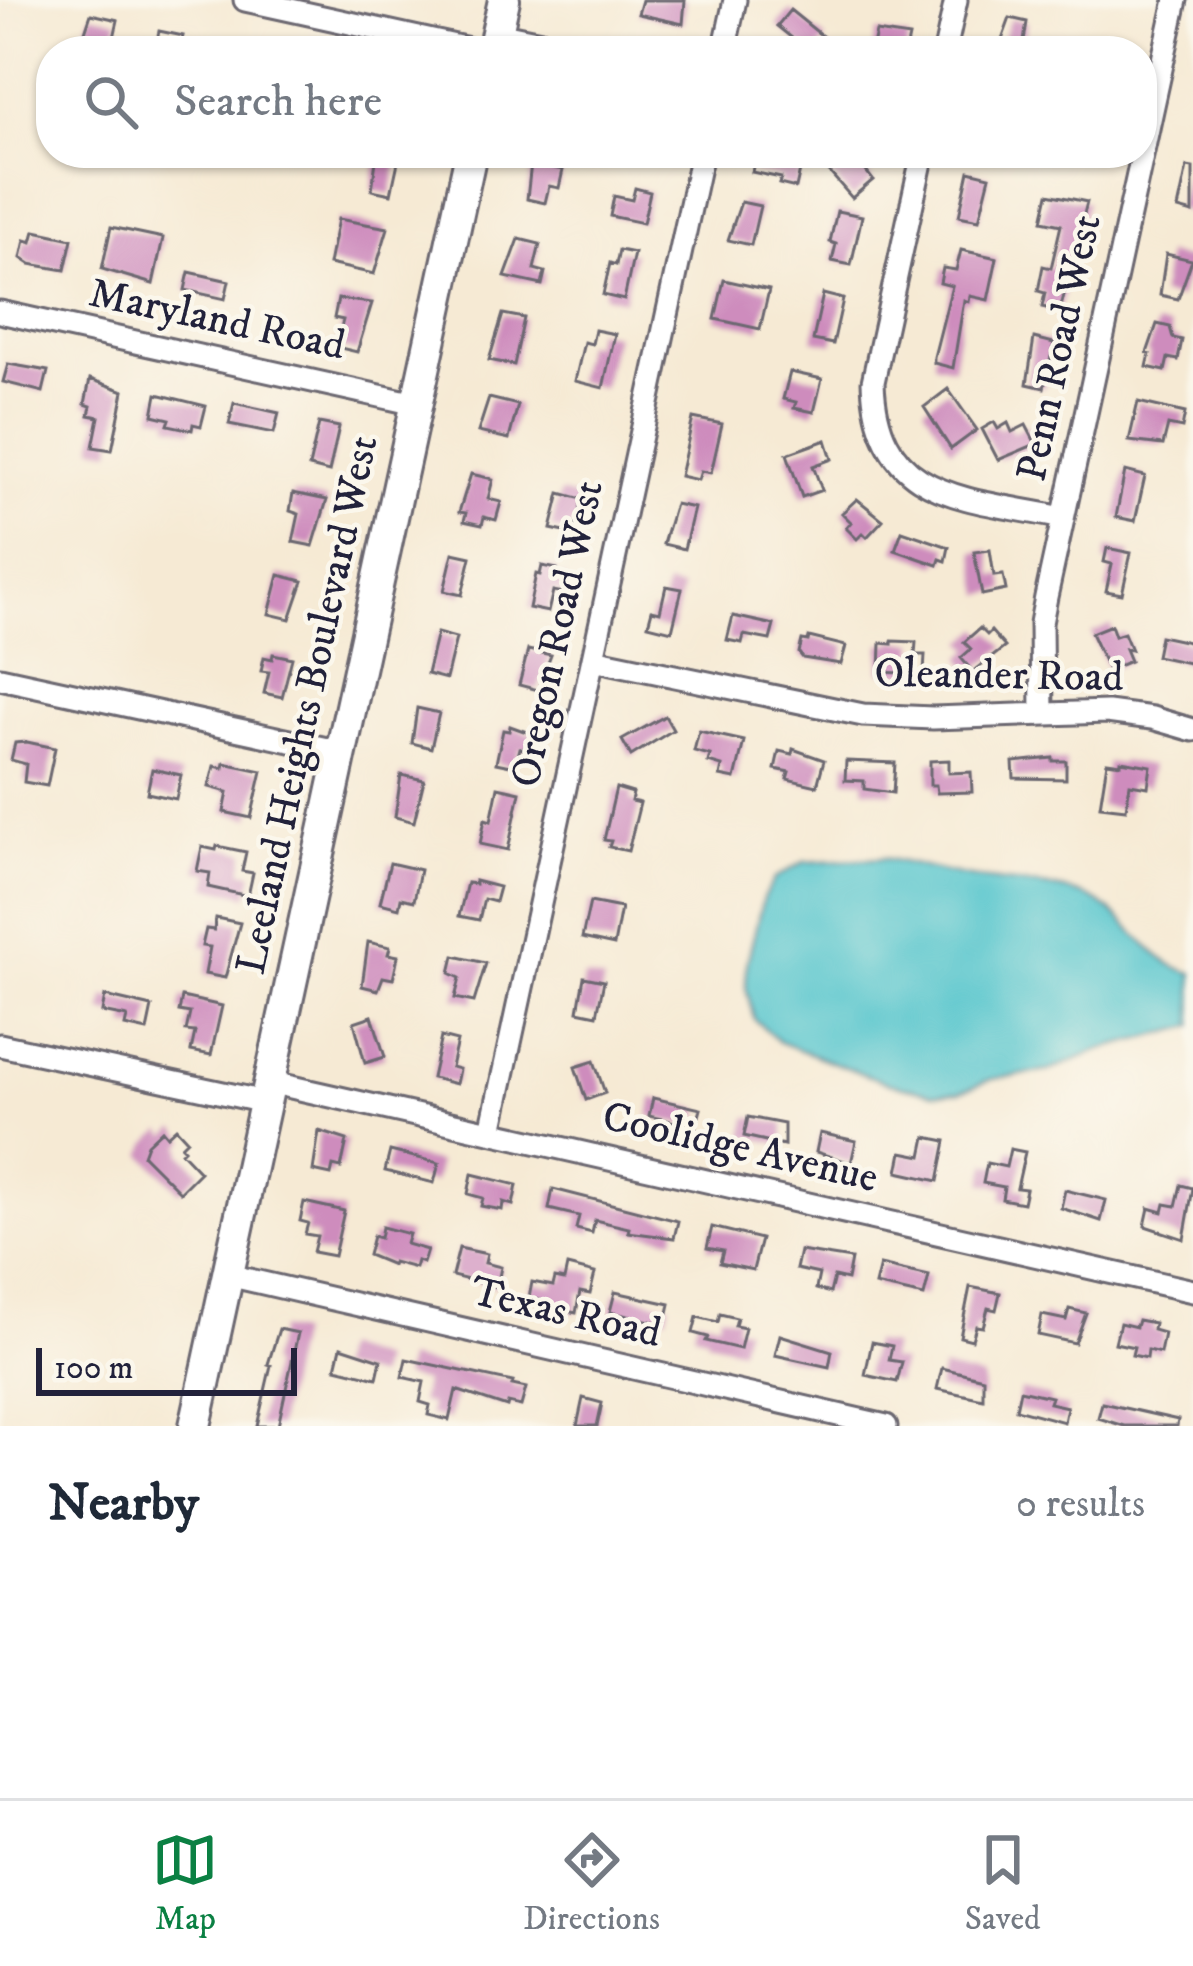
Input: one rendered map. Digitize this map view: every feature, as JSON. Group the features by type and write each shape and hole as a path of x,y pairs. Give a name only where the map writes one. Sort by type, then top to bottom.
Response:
{"main road":[{"path":"492,36 504,0"},
{"name":"Leeland Heights Boulevard West","path":"196,1426 468,168"}],"street":[{"path":"244,0 440,36"},
{"path":"727,36 735,0"},
{"path":"948,36 956,0"},
{"name":"Penn Road West","path":"1157,88 1176,0"},
{"name":"Oregon Road West","path":"490,1131 699,168"},
{"path":"920,168 873,382 874,412 882,437 896,463 940,490 1064,518"},
{"name":"Penn Road West","path":"1042,714 1041,622 1140,168"},
{"name":"Maryland Road","path":"0,313 416,404"},
{"name":"Oleander Road","path":"593,659 862,715 1132,715 1193,730"},
{"path":"0,678 341,752"},
{"name":"Coolidge Avenue","path":"0,1045 490,1131 1193,1291"},
{"name":"Texas Road","path":"228,1275 886,1426"}],"water":[{"path":"884,858 1088,897 1116,915 1164,959 1193,973 1193,1026 1102,1049 1049,1071 992,1079 960,1092 933,1093 885,1082 779,1042 754,1019 746,987 763,898 775,878 804,862"}],"building":[{"path":"642,0 685,0 683,24 638,14"},
{"path":"790,10 822,36 789,36 777,26"},
{"path":"91,14 118,20 114,36 84,36"},
{"path":"1010,18 1027,22 1025,36 1003,36"},
{"path":"1187,167 1193,168 1193,213 1178,209"},
{"path":"375,168 397,168 391,194 372,190"},
{"path":"530,168 563,170 559,188 549,186 545,203 527,199"},
{"path":"753,168 800,168 796,188 779,184 781,178 752,172"},
{"path":"826,168 864,168 873,180 852,198"},
{"path":"969,171 990,176 979,220 959,216"},
{"path":"635,188 650,192 643,223 610,216 614,196 632,200"},
{"path":"1048,194 1087,202 1060,311 1042,307 1045,293 1038,291 1043,266 1051,268 1061,225 1042,221"},
{"path":"741,202 760,206 751,245 728,240"},
{"path":"837,211 862,216 851,265 832,261 836,244 830,242"},
{"path":"338,219 388,228 374,274 329,264"},
{"path":"111,227 163,238 153,284 102,269"},
{"path":"35,231 72,239 65,270 21,258 25,240 32,242"},
{"path":"519,239 540,244 534,269 545,272 542,285 505,277"},
{"path":"619,250 634,253 624,300 603,295 610,263 616,265"},
{"path":"961,250 997,258 988,300 970,296 969,302 964,300 953,368 934,363 934,357 952,286 940,283 943,268 956,270"},
{"path":"1166,254 1192,260 1178,299 1160,295"},
{"path":"189,272 229,281 225,299 185,290"},
{"path":"724,280 769,290 760,329 715,319"},
{"path":"823,294 843,299 833,344 813,340"},
{"path":"338,299 372,303 357,352 336,347 343,320 334,318"},
{"path":"503,314 524,318 514,365 489,360"},
{"path":"1157,324 1170,327 1173,338 1182,340 1178,360 1168,358 1165,371 1147,367"},
{"path":"595,330 615,334 603,388 575,381 584,342 592,344"},
{"path":"1034,338 1054,343 1044,388 1027,384"},
{"path":"8,364 48,371 43,392 3,382"},
{"path":"790,372 822,379 814,412 794,408 796,402 783,399"},
{"path":"90,379 124,391 112,450 93,447 99,417 89,415 91,406 85,404"},
{"path":"948,389 977,430 951,449 924,407"},
{"path":"157,394 206,406 201,426 193,424 192,430 168,425 170,419 153,415"},
{"path":"489,398 518,405 509,439 478,432"},
{"path":"1138,402 1185,413 1182,428 1168,425 1163,445 1129,441"},
{"path":"234,403 279,413 274,433 229,424"},
{"path":"693,418 722,424 711,473 701,471 698,480 680,476"},
{"path":"994,422 998,429 1008,423 1012,432 1026,425 1036,444 998,460 982,429"},
{"path":"319,423 339,427 329,472 309,467"},
{"path":"826,440 832,459 813,466 822,490 802,497 787,454"},
{"path":"1125,471 1145,476 1135,521 1116,517"},
{"path":"471,474 493,479 488,499 501,502 496,520 484,517 482,525 464,521 466,513 459,512"},
{"path":"293,493 327,500 313,546 293,542 299,514 290,511"},
{"path":"560,493 582,499 576,525 572,524 569,533 551,529"},
{"path":"857,499 883,520 867,537 863,533 857,539 846,528 851,522 842,513"},
{"path":"675,504 694,508 684,549 663,544"},
{"path":"902,531 949,547 946,561 940,559 938,565 895,550"},
{"path":"1107,548 1131,553 1122,594 1106,591 1112,564 1104,562"},
{"path":"990,550 994,576 1003,575 1006,590 982,595 974,552"},
{"path":"453,553 471,557 462,595 444,591"},
{"path":"542,566 568,578 564,593 553,591 548,612 529,608"},
{"path":"279,575 303,581 290,619 269,614"},
{"path":"666,586 682,589 672,631 648,625 652,610 660,612"},
{"path":"733,616 774,625 770,640 744,635 742,643 727,640"},
{"path":"1111,625 1115,636 1124,633 1131,650 1125,649 1130,661 1108,670 1091,633"},
{"path":"980,628 987,635 991,631 1005,647 973,672 961,658 971,649 964,642"},
{"path":"437,633 456,638 446,679 427,674"},
{"path":"1160,636 1193,643 1193,664 1156,656"},
{"path":"809,637 846,646 841,664 803,658 799,653 802,640"},
{"path":"916,642 915,655 925,655 924,674 880,672 881,643"},
{"path":"528,650 551,655 538,690 519,685"},
{"path":"273,654 292,658 282,697 264,693 269,672 261,671 264,657 272,659"},
{"path":"417,708 439,713 431,748 412,743"},
{"path":"665,716 673,730 631,756 622,740"},
{"path":"510,726 535,735 531,751 520,748 515,767 496,763 503,730 509,731"},
{"path":"699,731 744,741 735,779 720,776 722,766 708,762 710,755 694,751"},
{"path":"15,743 55,748 47,786 24,782 26,764 11,760"},
{"path":"793,749 824,760 817,786 787,779 789,772 775,769 779,751 792,754"},
{"path":"949,760 949,773 971,772 972,792 937,793 936,785 930,785 930,761"},
{"path":"846,761 895,763 893,793 864,789 864,781 845,780"},
{"path":"1066,761 1066,779 1014,778 1013,762"},
{"path":"1107,762 1151,766 1148,787 1130,784 1126,809 1100,806"},
{"path":"224,763 262,771 251,818 224,812 228,792 209,787 214,766 223,768"},
{"path":"152,769 181,775 176,799 147,793"},
{"path":"401,775 424,780 414,822 395,817"},
{"path":"498,787 520,792 508,850 480,844"},
{"path":"616,788 633,793 631,801 640,803 628,851 609,847 611,841 604,840"},
{"path":"217,846 246,852 242,871 253,873 248,896 208,887 210,873 197,871 202,847 216,850"},
{"path":"390,863 420,870 414,901 401,898 399,908 380,903"},
{"path":"467,883 499,887 495,902 484,899 479,920 459,916"},
{"path":"590,902 621,908 614,945 582,938"},
{"path":"216,918 240,923 225,978 205,974 210,947 202,946 206,929 214,930"},
{"path":"368,942 390,947 388,954 398,956 393,979 383,977 378,990 362,986"},
{"path":"454,956 486,963 474,1002 455,998 460,978 450,973"},
{"path":"584,977 604,981 597,1015 578,1011"},
{"path":"105,996 152,1007 147,1031 125,1026 127,1017 102,1012"},
{"path":"182,997 222,1006 211,1055 191,1051 195,1032 186,1031 190,1013 179,1011"},
{"path":"372,1016 385,1057 365,1063 354,1022"},
{"path":"441,1037 457,1041 451,1067 459,1069 456,1084 432,1078"},
{"path":"594,1061 605,1093 586,1100 575,1067"},
{"path":"653,1098 701,1109 696,1127 649,1116"},
{"path":"748,1117 784,1124 784,1145 744,1136"},
{"path":"176,1128 187,1140 181,1152 200,1172 180,1192 143,1155 162,1130 167,1136"},
{"path":"319,1131 347,1140 341,1168 333,1166 331,1175 313,1171"},
{"path":"820,1133 856,1141 851,1163 816,1152"},
{"path":"926,1137 946,1141 938,1181 898,1172 902,1152 922,1156"},
{"path":"1010,1149 1025,1152 1017,1188 1026,1189 1023,1203 1002,1199 1004,1187 983,1183 987,1163 1006,1167"},
{"path":"390,1151 439,1163 434,1183 385,1171"},
{"path":"472,1174 517,1185 513,1205 503,1202 502,1210 481,1206 483,1198 468,1194"},
{"path":"1181,1185 1193,1188 1184,1239 1145,1226 1149,1208 1163,1212 1165,1204 1176,1206"},
{"path":"553,1189 678,1221 674,1238 628,1232 629,1228 595,1220 592,1233 576,1229 579,1216 549,1209"},
{"path":"1065,1190 1106,1200 1101,1221 1061,1208"},
{"path":"304,1202 344,1211 334,1256 313,1252 317,1236 305,1234 308,1223 300,1221"},
{"path":"382,1227 409,1234 406,1244 427,1250 423,1263 417,1261 415,1268 392,1265 368,1255 373,1236 380,1238"},
{"path":"712,1227 761,1239 753,1270 720,1263 723,1251 707,1248"},
{"path":"459,1248 487,1254 485,1263 501,1267 497,1287 452,1276"},
{"path":"800,1251 851,1259 847,1280 834,1277 830,1293 816,1289 819,1274 796,1269"},
{"path":"880,1265 929,1276 924,1296 875,1285"},
{"path":"567,1266 595,1273 590,1294 580,1292 576,1313 529,1298 532,1282 553,1286 555,1278 564,1280"},
{"path":"970,1287 1000,1293 996,1310 988,1308 983,1327 976,1326 972,1340 960,1337"},
{"path":"615,1292 670,1304 667,1317 661,1316 659,1323 610,1312"},
{"path":"1069,1309 1086,1313 1075,1343 1038,1335 1042,1315 1066,1320"},
{"path":"720,1314 737,1318 735,1326 745,1328 740,1349 693,1333 697,1317 718,1322"},
{"path":"1138,1320 1154,1323 1153,1330 1164,1333 1160,1353 1148,1350 1147,1358 1132,1355 1134,1347 1115,1343 1120,1323 1136,1327"},
{"path":"279,1329 298,1333 278,1426 257,1426 268,1364"},
{"path":"780,1335 832,1351 829,1367 775,1355"},
{"path":"872,1342 892,1346 889,1360 902,1362 897,1382 865,1375"},
{"path":"341,1347 381,1360 377,1378 336,1368"},
{"path":"406,1359 513,1382 526,1388 521,1406 508,1403 507,1407 456,1390 449,1420 428,1415 430,1405 420,1402 424,1382 402,1377"},
{"path":"942,1368 983,1378 983,1399 937,1389"},
{"path":"1020,1390 1051,1397 1049,1403 1067,1407 1064,1422 1016,1409"},
{"path":"583,1398 602,1403 597,1426 577,1426"},
{"path":"1102,1403 1178,1420 1177,1426 1124,1426 1098,1418"}]}
